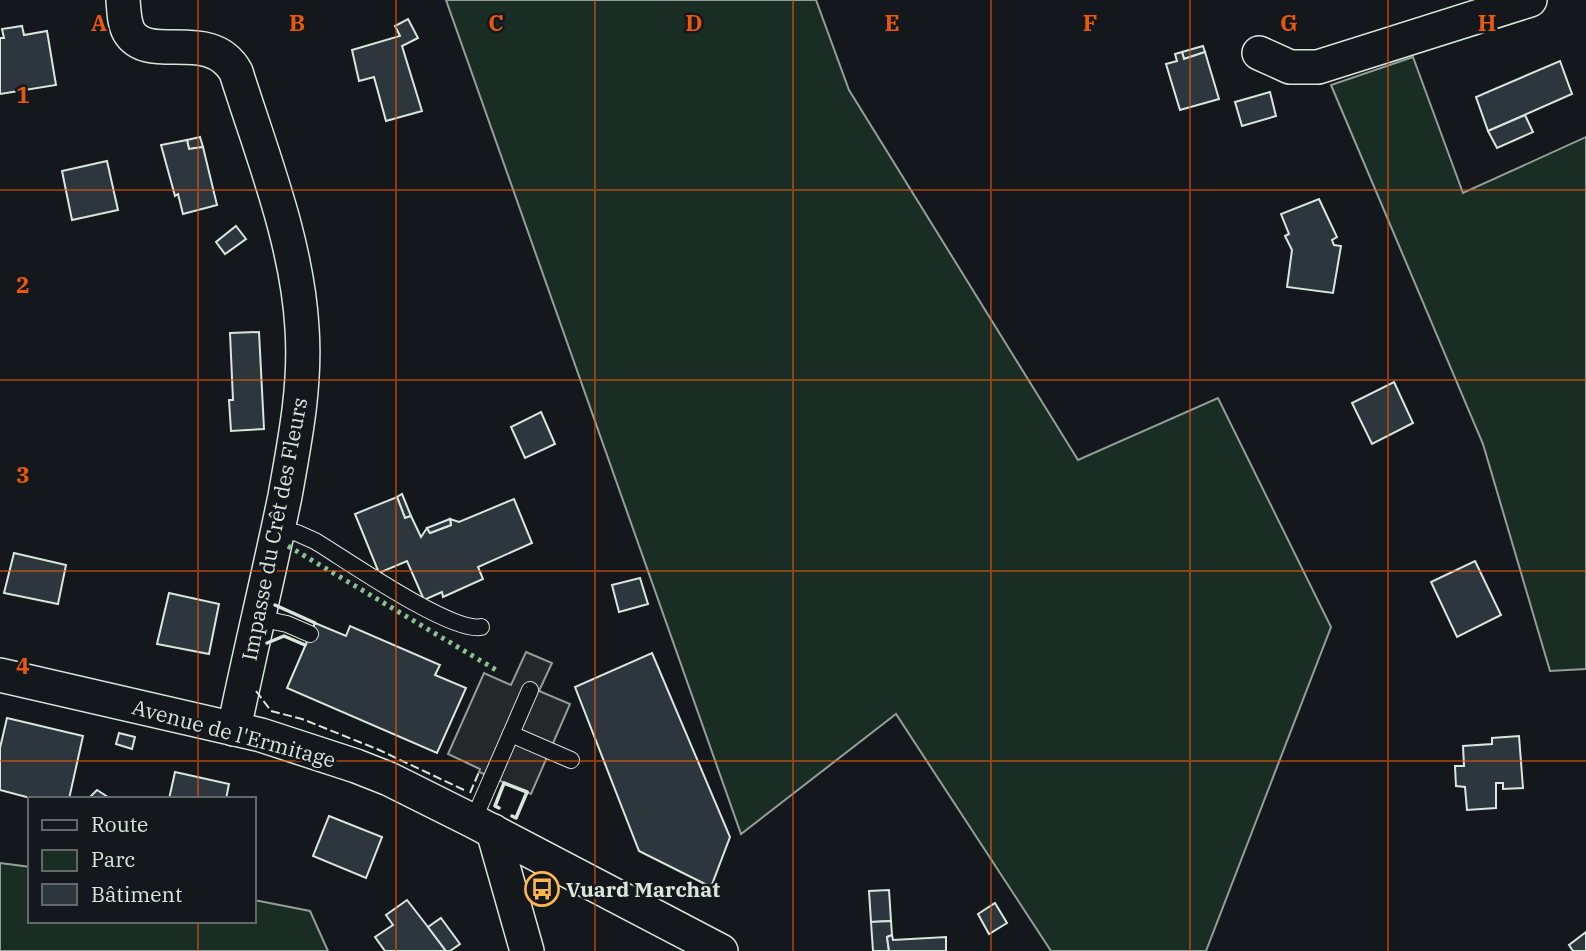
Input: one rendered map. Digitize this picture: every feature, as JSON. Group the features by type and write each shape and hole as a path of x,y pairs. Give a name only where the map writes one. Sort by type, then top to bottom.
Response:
{"street":[{"name":"Impasse du Crêt des Fleurs","path":"123,0 128,30 141,43 215,51 231,63 279,211 299,295 303,358 298,421 278,529 234,729"},
{"path":"1259,53 1290,67 1318,67 1530,0"},
{"name":"Avenue de l'Ermitage","path":"0,675 234,729 356,766 389,779 483,826 721,951"},
{"path":"483,826 527,951"}],"lane":[{"path":"278,529 316,541 428,609 465,627 481,627"},
{"path":"258,618 287,624 310,634"},
{"path":"483,826 511,734 530,690"},
{"path":"511,734 571,760"}],"green space":[{"path":"446,0 816,0 849,90 1078,460 1218,398 1331,627 1206,951 1051,951 896,714 741,834"},
{"path":"1413,57 1463,193 1586,137 1586,669 1550,671 1483,444 1331,85"},
{"path":"0,863 28,867 28,923 256,923 256,900 310,911 328,951 0,951"}],"shaded area":[{"path":"526,652 552,663 539,691 570,704 531,794 479,772 480,769 448,754 484,673 511,685"}],"building":[{"path":"408,19 418,38 402,46 422,111 386,121 374,77 359,81 352,50 400,36 395,26"},
{"path":"22,26 24,35 47,31 56,85 0,94 0,38 4,38 2,29"},
{"path":"1203,46 1205,52 1184,59 1182,52"},
{"path":"1182,52 1184,59 1205,52 1219,99 1180,110 1166,64 1177,61 1175,54"},
{"path":"1560,61 1572,94 1488,131 1476,97"},
{"path":"1270,92 1276,116 1242,126 1235,102"},
{"path":"1525,115 1533,132 1497,148 1488,131"},
{"path":"200,137 203,147 189,149 187,140"},
{"path":"187,140 189,149 203,147 217,205 183,214 178,194 175,196 161,145"},
{"path":"107,161 118,210 72,220 62,171"},
{"path":"1319,199 1337,237 1332,240 1334,245 1341,246 1333,293 1287,287 1292,250 1285,236 1289,234 1281,214"},
{"path":"236,226 246,239 225,254 216,242"},
{"path":"259,332 264,429 231,431 229,400 233,400 230,333"},
{"path":"1394,382 1413,423 1372,444 1352,403"},
{"path":"541,412 555,444 525,458 511,427"},
{"path":"402,494 411,516 405,518 397,497"},
{"path":"397,497 405,518 411,516 421,537 427,528 430,533 451,525 450,519 459,522 514,499 532,543 478,567 483,579 443,597 442,592 424,600 407,561 379,573 355,514"},
{"path":"450,519 451,525 430,533 427,528"},
{"path":"14,553 66,565 58,604 4,593"},
{"path":"1475,561 1501,615 1457,637 1431,582"},
{"path":"640,578 648,604 619,612 612,585"},
{"path":"169,593 219,604 209,654 157,644"},
{"path":"315,623 346,636 350,626 440,665 435,675 466,688 437,753 287,688"},
{"path":"652,653 730,837 711,887 639,851 575,687"},
{"path":"7,718 83,736 69,797 28,797 0,790 0,748"},
{"path":"119,733 135,737 132,749 116,744"},
{"path":"1519,736 1523,788 1503,789 1503,783 1496,783 1496,808 1467,810 1465,787 1456,786 1455,766 1464,766 1463,746 1492,744 1492,738"},
{"path":"175,772 229,784 226,797 169,797"},
{"path":"97,790 108,797 90,797"},
{"path":"329,816 382,837 366,878 313,856"},
{"path":"889,890 891,921 871,922 869,891"},
{"path":"407,900 446,951 385,951 375,937 393,925 386,915"},
{"path":"995,903 1007,923 989,934 978,914"},
{"path":"441,918 460,944 450,951 446,951 428,927"},
{"path":"891,921 892,935 887,937 889,951 873,951 871,922"},
{"path":"1586,932 1586,951 1573,951 1569,945"},
{"path":"892,935 893,940 946,937 946,951 889,951 887,937"}],"hedge":[{"path":"288,546 498,671"}],"fence":[{"path":"256,691 271,711 302,719 377,749 464,790"},
{"path":"470,793 479,772"}],"wall":[{"path":"275,605 315,623"},
{"path":"267,643 284,636 305,645"},
{"path":"499,808 495,806 504,783 527,792 516,818 512,816"}],"place":[{"name":"Vuard Marchat","path":"542,889"}]}
